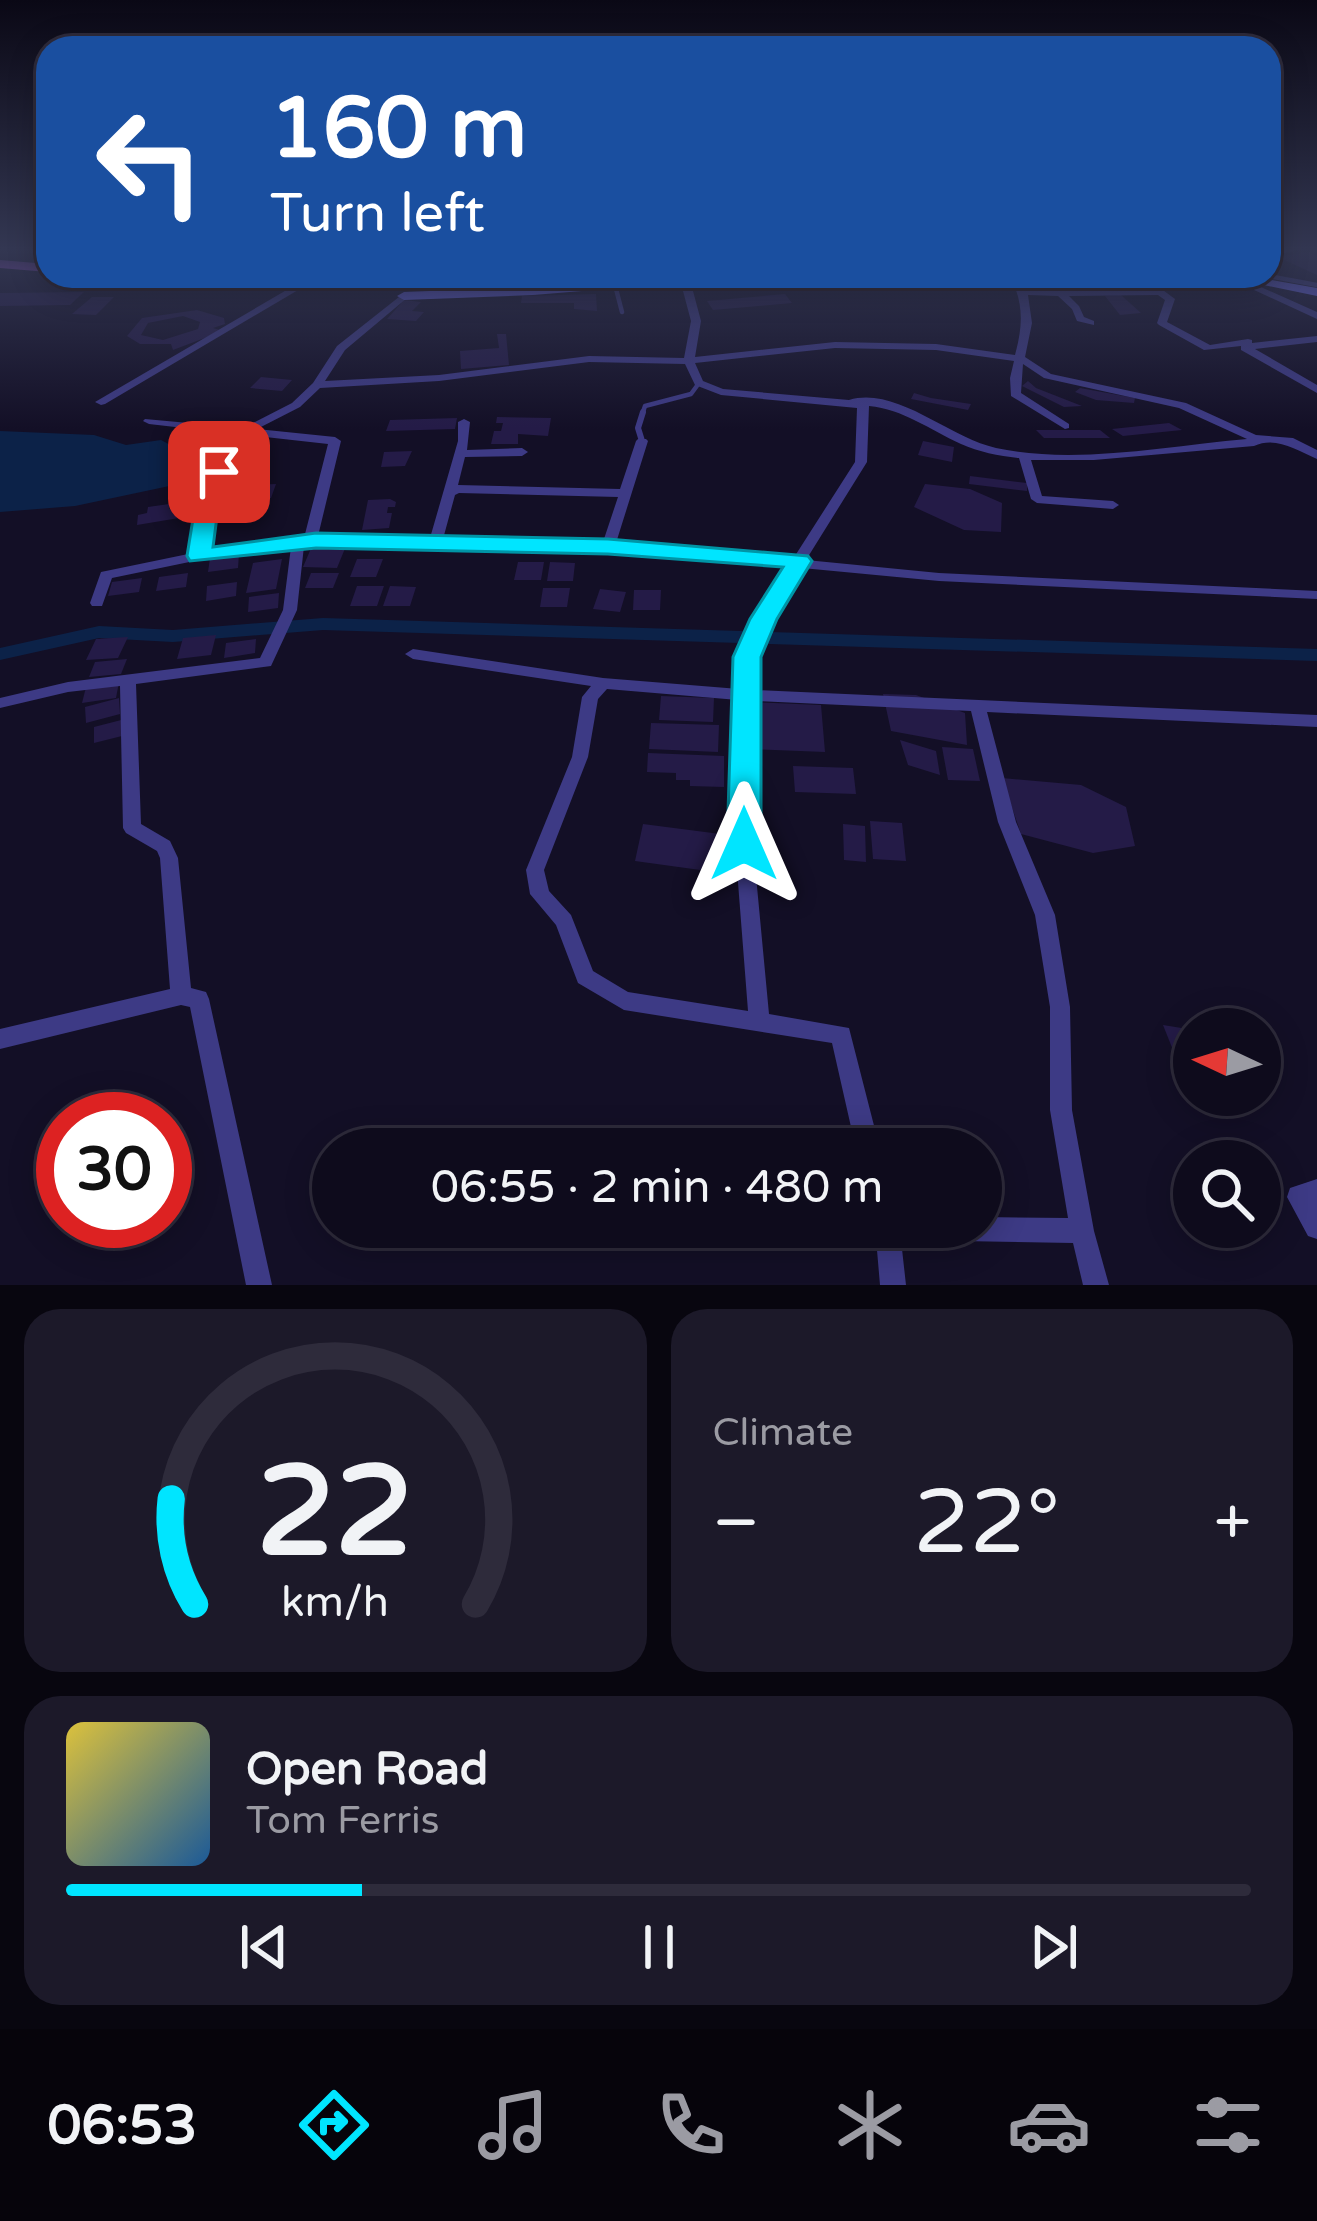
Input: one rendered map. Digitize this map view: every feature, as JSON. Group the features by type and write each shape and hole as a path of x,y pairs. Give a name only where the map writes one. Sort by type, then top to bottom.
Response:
{"street":[{"path":"101,402 262,309"},
{"path":"199,556 208,494 243,433 296,405 317,385 341,348 387,309"},
{"path":"693,309 696,321 689,361 699,383 721,392 912,410 963,441 1024,455 1317,436"},
{"path":"1025,309 1026,347 1014,380 1015,394 1065,426"},
{"path":"1076,309 1080,319 1091,322"},
{"path":"1169,309 1162,323 1208,348 1248,342"},
{"path":"1317,339 1245,348 1317,390"},
{"path":"317,385 439,378 589,359 689,361 869,344 975,350 1022,359 1048,376 1182,405 1254,438 1289,440 1317,455"},
{"path":"759,1022 744,844 747,657 764,619 861,462 862,405 854,401"},
{"path":"0,703 128,679 259,665 270,659 290,610 304,541 335,441 149,421"},
{"path":"435,543 464,422"},
{"path":"608,546 642,441"},
{"path":"460,454 522,451"},
{"path":"1024,455 1036,500 1113,505"},
{"path":"448,494 456,489 626,493"},
{"path":"97,603 106,575 304,541 608,546 939,578 1317,595"},
{"path":"413,654 603,683 745,695 1317,721"},
{"path":"128,679 131,828 164,846 169,859 182,996"},
{"path":"603,683 590,697 580,757 535,870 540,894 565,922 585,976 624,1001 842,1035 863,1128"},
{"path":"978,706 1007,822 1046,915 1060,1007 1061,1110 1096,1285"},
{"path":"0,1039 182,996 199,999 259,1285"},
{"path":"1317,1191 1299,1197 1317,1227"},
{"path":"1002,1229 1082,1231"},
{"path":"889,1248 893,1285"}],"lane":[{"path":"621,309 622,313"},
{"path":"642,441 638,428 645,406 692,394 699,383"}],"water":[{"path":"0,431 94,435 126,445 161,440 189,455 193,481 75,506 0,512"}],"building":[{"path":"78,309 102,309 96,315 72,314"},
{"path":"396,309 424,312 416,321 387,319"},
{"path":"1115,309 1141,313 1120,315"},
{"path":"197,310 224,318 225,324 213,328 223,331 173,350 171,344 140,344 127,336 142,318","holes":["183,316 200,322 198,329 163,340 141,335 148,323"]},
{"path":"497,334 506,334 509,365 461,369 460,351 499,348"},
{"path":"261,377 292,380 282,391 250,388"},
{"path":"1028,381 1082,406 1064,407 1022,386"},
{"path":"1080,388 1135,398 1134,403 1096,400 1075,392"},
{"path":"914,393 971,404 968,410 911,399"},
{"path":"497,417 551,418 548,436 518,434 518,444 491,444 494,431 501,431 503,423 496,423"},
{"path":"457,418 455,429 386,431 390,420"},
{"path":"1169,423 1182,430 1123,436 1112,429"},
{"path":"1036,430 1100,430 1110,438 1044,438"},
{"path":"923,441 954,447 952,462 918,455"},
{"path":"412,451 405,466 381,467 384,452"},
{"path":"970,476 1027,483 1027,491 969,484"},
{"path":"276,484 271,498 243,499 249,485"},
{"path":"925,484 970,489 1002,503 1001,532 964,530 914,507"},
{"path":"368,500 396,502 395,507 388,507 387,513 392,513 389,528 362,530"},
{"path":"169,504 169,509 180,507 179,518 137,525 138,515 147,513 148,507"},
{"path":"312,546 346,546 337,568 303,567"},
{"path":"239,554 238,568 208,572 210,558"},
{"path":"282,559 276,589 246,593 253,563"},
{"path":"357,559 383,559 376,577 350,577"},
{"path":"518,562 544,562 541,580 514,580"},
{"path":"550,562 575,563 573,581 547,581"},
{"path":"188,573 186,587 156,591 159,577"},
{"path":"311,573 339,573 333,588 305,588"},
{"path":"142,578 139,592 108,596 112,582"},
{"path":"237,582 236,596 206,601 207,586"},
{"path":"357,586 384,586 377,606 350,606"},
{"path":"390,586 416,587 410,606 383,606"},
{"path":"543,588 570,588 567,607 540,607"},
{"path":"600,589 626,592 620,612 593,609"},
{"path":"634,590 661,590 660,610 633,610"},
{"path":"279,593 278,608 248,612 249,597"},
{"path":"216,635 211,655 177,659 183,638"},
{"path":"128,637 118,658 86,660 96,639"},
{"path":"256,639 255,653 224,658 226,643"},
{"path":"127,659 121,674 89,677 95,662"},
{"path":"119,682 116,698 82,703 86,687"},
{"path":"883,694 916,695 965,713 967,745 891,731"},
{"path":"661,696 714,698 713,722 659,720"},
{"path":"119,698 120,714 86,723 85,707"},
{"path":"752,702 821,705 825,752 752,749"},
{"path":"129,718 130,734 94,743 94,727"},
{"path":"651,723 719,725 718,752 649,749"},
{"path":"900,740 936,751 940,775 908,765"},
{"path":"942,747 973,749 980,781 948,780"},
{"path":"648,753 724,756 724,787 690,786 690,780 676,780 676,773 647,772"},
{"path":"793,766 853,768 856,794 795,792"},
{"path":"1002,778 1081,785 1126,807 1135,846 1093,853 1021,834"},
{"path":"870,821 902,823 906,861 873,859"},
{"path":"643,824 728,835 722,873 635,861"},
{"path":"843,824 865,826 866,862 844,860"},
{"path":"1163,1025 1173,1027 1173,1050"}],"waterway":[{"path":"0,654 99,632 173,636 323,624 1317,655"}],"route":[{"path":"219,472 208,494 199,556 316,540 608,546 799,561 747,657 744,844"}]}
